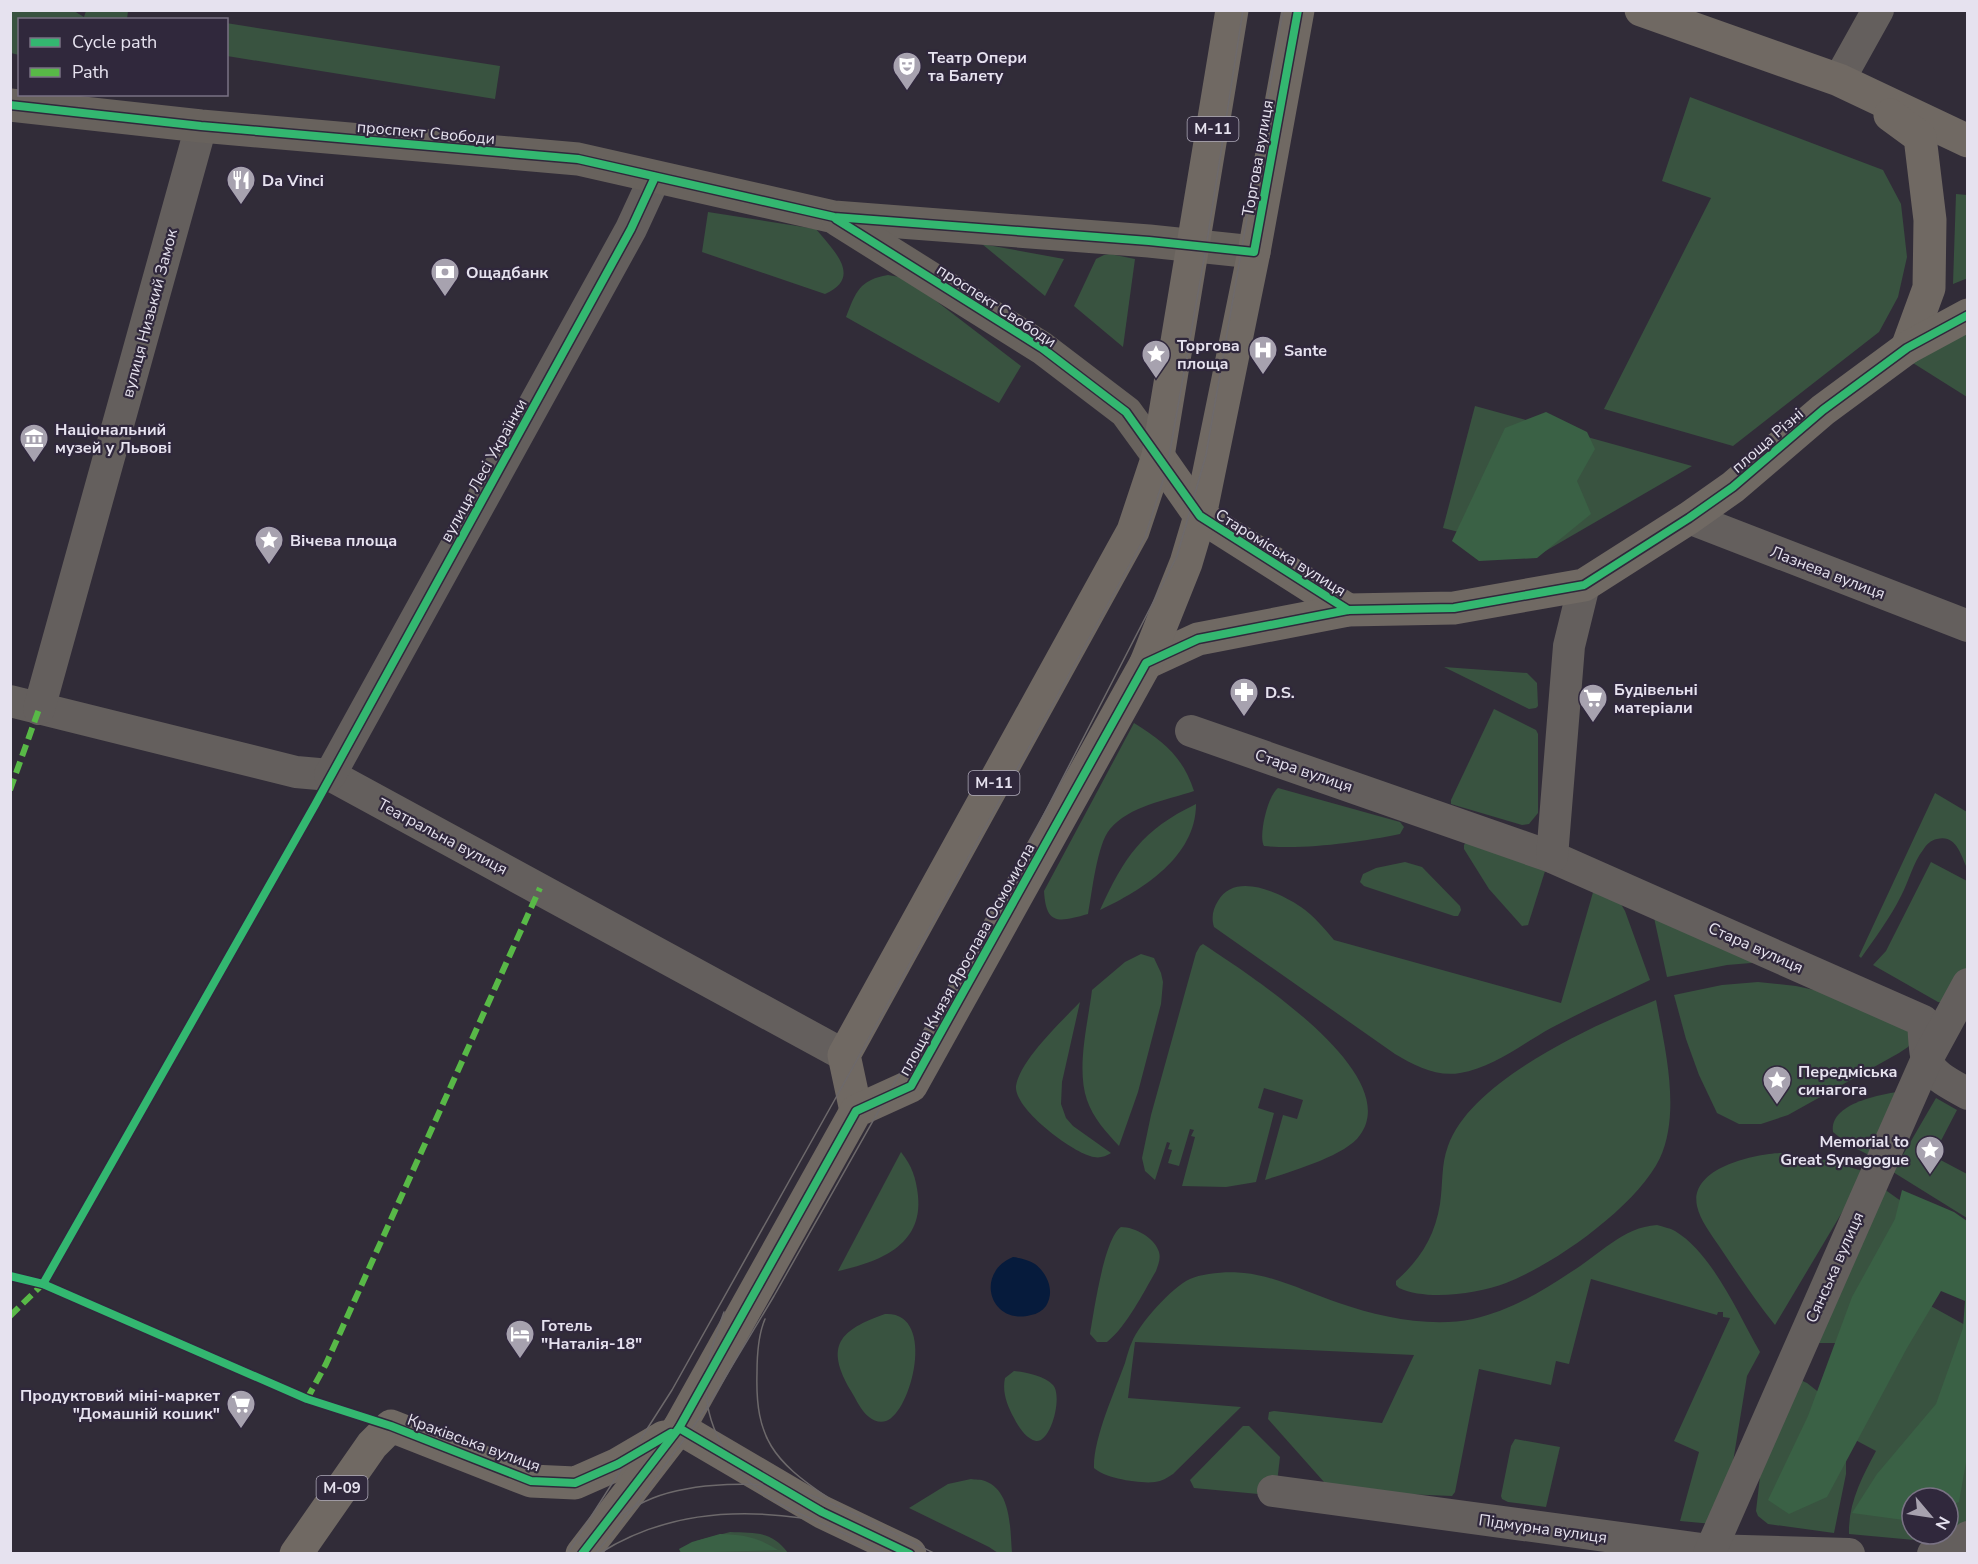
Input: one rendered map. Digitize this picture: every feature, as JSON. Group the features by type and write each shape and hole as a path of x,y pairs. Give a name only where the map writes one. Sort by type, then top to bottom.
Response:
{"main road":[{"name":"М-11","path":"844,1055 1132,531 1158,456 1232,10"},
{"name":"Торгова вулиця","path":"1200,516 1254,252 1298,10"},
{"path":"1641,10 1839,80 1968,141"},
{"path":"1839,80 1920,136 1930,220 1929,288 1907,348"},
{"name":"проспект Свободи","path":"10,105 201,126 578,159 834,217 1149,241 1194,247"},
{"name":"проспект Свободи","path":"834,217 1042,348 1126,412 1158,456"},
{"path":"1194,247 1254,252"},
{"name":"площа Різні","path":"1584,585 1733,487 1823,410 1907,348 1968,315"},
{"path":"1158,456 1200,516"},
{"name":"Староміська вулиця","path":"1200,516 1348,610"},
{"name":"площа Князя Ярослава Осмомисла","path":"856,1111 911,1086 1146,663 1186,563 1200,516"},
{"name":"Староміська вулиця","path":"1146,663 1198,639 1348,610 1454,608 1584,585"},
{"path":"582,1554 679,1428 856,1111 844,1055"},
{"name":"Краківська вулиця","path":"296,1554 372,1444 391,1426 531,1480 575,1483 618,1464 679,1428"},
{"path":"679,1428 822,1512 910,1554"}],"street":[{"path":"1839,80 1878,10"},
{"name":"вулиця Низький Замок","path":"25,705 201,126"},
{"name":"вулиця Лесі Українки","path":"330,775 627,236 655,177"},
{"name":"Лазнева вулиця","path":"1689,518 1968,626"},
{"path":"1552,857 1569,646 1584,585"},
{"name":"Театральна вулиця","path":"25,705 296,772 330,775 844,1055"},
{"name":"Стара вулиця","path":"1191,731 1552,857 1923,1021 1926,1061"},
{"name":"Сянська вулиця","path":"1709,1552 1926,1061 1968,984"},
{"path":"1926,1061 1939,1078 1968,1094"},
{"name":"Підмурна вулиця","path":"1273,1491 1709,1552 1849,1554"},
{"path":"1933,1554 1966,1540 1968,1537"}],"green space":[{"path":"11,10 74,11 84,17 86,11 128,11 127,18 18,18 18,55 11,53"},
{"path":"228,23 500,66 495,99 228,56"},
{"path":"1690,97 1883,170 1901,204 1907,257 1898,297 1879,332 1733,446 1604,409 1711,198 1662,181"},
{"path":"1956,194 1967,195 1968,278 1953,284"},
{"path":"708,212 816,229 841,263 844,271 842,279 836,287 825,294 702,252"},
{"path":"982,244 1064,259 1045,296"},
{"path":"1110,254 1135,259 1123,347 1074,306 1096,259"},
{"path":"888,275 910,281 1021,366 999,403 846,317 860,288 871,280"},
{"path":"1967,326 1967,397 1913,363"},
{"path":"1475,406 1692,466 1542,553 1443,528"},
{"path":"1546,412 1587,432 1595,449 1577,481 1591,514 1537,558 1479,561 1452,541 1505,428"},
{"path":"1444,667 1527,673 1537,683 1538,706 1529,709"},
{"path":"1494,709 1536,730 1538,734 1538,813 1529,824 1522,825 1451,804"},
{"path":"1134,723 1171,751 1184,769 1194,791 1138,809 1118,821 1105,836 1088,914 1069,919 1056,919 1048,910 1044,891"},
{"path":"1278,788 1400,822 1404,827 1400,834 1350,842 1297,847 1264,846 1262,834 1265,816 1274,792"},
{"path":"1935,793 1967,812 1967,868 1957,847 1949,840 1943,838 1929,843 1916,861 1892,912 1861,958 1859,956"},
{"path":"1196,804 1194,823 1177,856 1149,882 1100,910 1118,875 1137,847 1162,824"},
{"path":"1467,841 1546,868 1528,925 1522,926 1489,889 1464,849"},
{"path":"1405,862 1422,867 1460,906 1458,916 1364,886 1360,882 1363,874 1376,868"},
{"path":"1931,862 1967,881 1967,984 1944,1003 1938,1002 1873,965 1886,951"},
{"path":"1596,882 1615,894 1625,911 1650,980 1551,1028 1496,1061 1472,1070 1451,1074 1435,1072 1418,1066 1395,1054 1214,927 1213,920 1215,907 1226,892 1235,887 1258,888 1282,896 1301,907 1315,918 1334,940 1561,1003"},
{"path":"1651,904 1763,962 1727,965 1667,977"},
{"path":"1203,944 1283,1000 1341,1055 1360,1083 1368,1110 1360,1135 1353,1143 1343,1150 1302,1168 1265,1180 1283,1115 1297,1119 1303,1100 1264,1088 1258,1108 1274,1113 1256,1182 1226,1187 1182,1186 1195,1137 1191,1136 1194,1130 1190,1129 1179,1166 1168,1163 1172,1150 1168,1149 1170,1143 1167,1142 1155,1180 1145,1171 1142,1158 1151,1115 1196,953"},
{"path":"1141,954 1154,958 1161,973 1163,982 1161,1004 1138,1092 1119,1146 1097,1119 1087,1100 1083,1074 1084,1045 1092,990 1125,962"},
{"path":"1758,982 1796,986 1837,995 1907,1021 1912,1041 1899,1053 1788,1115 1761,1124 1739,1124 1717,1113 1699,1075 1674,995 1722,985"},
{"path":"1656,1000 1667,1059 1670,1121 1660,1158 1633,1195 1614,1214 1570,1248 1506,1283 1452,1295 1423,1294 1399,1288 1396,1281 1425,1247 1438,1216 1443,1167 1448,1146 1461,1122 1481,1099 1508,1077 1537,1058 1601,1024"},
{"path":"1080,1002 1062,1082 1061,1104 1066,1118 1073,1126 1111,1153 1101,1157 1093,1157 1070,1146 1033,1117 1024,1106 1016,1086 1019,1076 1033,1053"},
{"path":"1913,1090 1873,1157 1849,1145 1833,1132 1834,1121 1850,1106 1877,1096"},
{"path":"1936,1098 1957,1110 1933,1156 1967,1174 1967,1218 1893,1172"},
{"path":"901,1152 911,1167 918,1196 918,1213 913,1228 895,1249 868,1263 838,1271"},
{"path":"1781,1153 1822,1159 1866,1172 1775,1325 1706,1227 1697,1206 1697,1193 1703,1182 1726,1166 1755,1156"},
{"path":"1884,1189 1908,1206 1918,1299 1967,1326 1967,1534 1960,1537 1960,1486 1900,1486 1900,1539 1849,1534 1853,1501 1876,1451 1846,1435 1846,1474 1834,1533 1768,1524 1758,1516 1756,1511 1770,1390 1794,1377 1807,1383 1821,1394 1836,1343 1804,1343"},
{"path":"1902,1190 1954,1212 1967,1221 1968,1451 1960,1496 1960,1486 1900,1486 1900,1520 1852,1513 1877,1474 1936,1404 1963,1328 1965,1301 1941,1291 1907,1348 1827,1497 1789,1514 1768,1500 1808,1416 1852,1297 1895,1219"},
{"path":"1657,1225 1675,1231 1701,1254 1724,1286 1760,1352 1747,1376 1725,1511 1713,1524 1680,1521 1699,1452 1674,1441 1730,1318 1723,1317 1723,1312 1718,1312 1717,1315 1591,1279 1569,1364 1556,1361 1551,1385 1479,1369 1455,1492 1452,1496 1332,1491 1268,1419 1269,1412 1274,1411 1382,1423 1414,1355 1135,1342 1128,1398 1241,1407 1173,1474 1162,1480 1148,1482 1123,1480 1106,1475 1094,1468 1101,1429 1136,1334 1166,1298 1190,1279 1202,1275 1238,1272 1280,1281 1327,1299 1388,1317 1423,1322 1457,1321 1486,1316 1524,1300 1560,1279 1622,1236"},
{"path":"1121,1227 1138,1231 1149,1238 1157,1247 1159,1262 1128,1318 1107,1342 1097,1342 1090,1334 1101,1276 1110,1245"},
{"path":"885,1314 901,1317 911,1328 915,1344 915,1363 904,1400 896,1414 882,1422 869,1417 859,1405 843,1375 838,1351 847,1333"},
{"path":"1014,1371 1030,1373 1045,1379 1053,1385 1056,1391 1054,1418 1051,1427 1041,1440 1032,1440 1026,1435 1009,1408 1004,1383 1005,1378"},
{"path":"1243,1426 1249,1426 1280,1457 1276,1491 1269,1495 1194,1488 1190,1480"},
{"path":"1515,1439 1560,1447 1546,1507 1508,1502 1502,1499 1511,1446"},
{"path":"971,1479 982,1480 994,1486 1005,1502 1010,1523 1012,1553 998,1553 909,1508 948,1484"},
{"path":"730,1532 756,1533 769,1537 788,1553 683,1554 696,1541"},
{"path":"720,1534 750,1538 764,1542 778,1550 681,1553 679,1549 692,1542"}],"water":[{"path":"1013,1257 1035,1264 1047,1278 1050,1289 1049,1301 1035,1314 1017,1316 1005,1313 997,1306 992,1296 991,1285 994,1274 1001,1265"}],"tram line":[{"path":"567,1554 672,1390 1145,537 1167,468 1206,248 1243,10"},
{"path":"595,1554 639,1501 706,1409 774,1296 1021,859 1177,556 1206,455 1283,10"},
{"path":"724,1312 712,1349 706,1383 710,1416 716,1434 745,1478 763,1494 845,1534"},
{"path":"765,1319 759,1338 757,1373 757,1396 764,1432 771,1446 793,1472 827,1497"},
{"path":"579,1543 614,1518 653,1498 707,1486 748,1484 786,1488 819,1498 936,1554"},
{"path":"600,1553 648,1530 698,1517 749,1514 802,1518"},
{"path":"839,1531 888,1554"}],"marked path":[{"path":"10,790 39,709"},
{"path":"307,1399 326,1364 540,888"},
{"path":"10,1316 45,1282"}],"cycle path":[{"path":"10,105 201,126 578,159 834,217 1149,241 1254,252 1298,10"},
{"path":"43,1284 315,805 631,229 655,177"},
{"path":"836,219 1042,348 1126,412 1200,516 1348,610"},
{"path":"582,1554 679,1428 856,1111 911,1086 1146,663 1198,639 1348,610 1454,608 1584,585 1733,487 1823,410 1907,348 1968,315"},
{"path":"10,1276 43,1284 307,1399 391,1426 531,1481 575,1483 618,1464 671,1433"},
{"path":"679,1428 822,1512 910,1554"}],"place":[{"name":"Театр Опери та Балету","path":"907,92"},
{"name":"Da Vinci","path":"241,206"},
{"name":"Ощадбанк","path":"445,298"},
{"name":"Sante","path":"1263,376"},
{"name":"Торгова площа","path":"1156,380"},
{"name":"Національний музей у Львові","path":"34,464"},
{"name":"Вічева площа","path":"269,566"},
{"name":"D.S.","path":"1244,718"},
{"name":"Будівельні матеріали","path":"1593,724"},
{"name":"Передміська синагога","path":"1777,1106"},
{"name":"Memorial to Great Synagogue","path":"1930,1176"},
{"name":"Готель \"Наталія-18\"","path":"520,1360"},
{"name":"Продуктовий міні-маркет \"Домашній кошик\"","path":"241,1430"}]}
